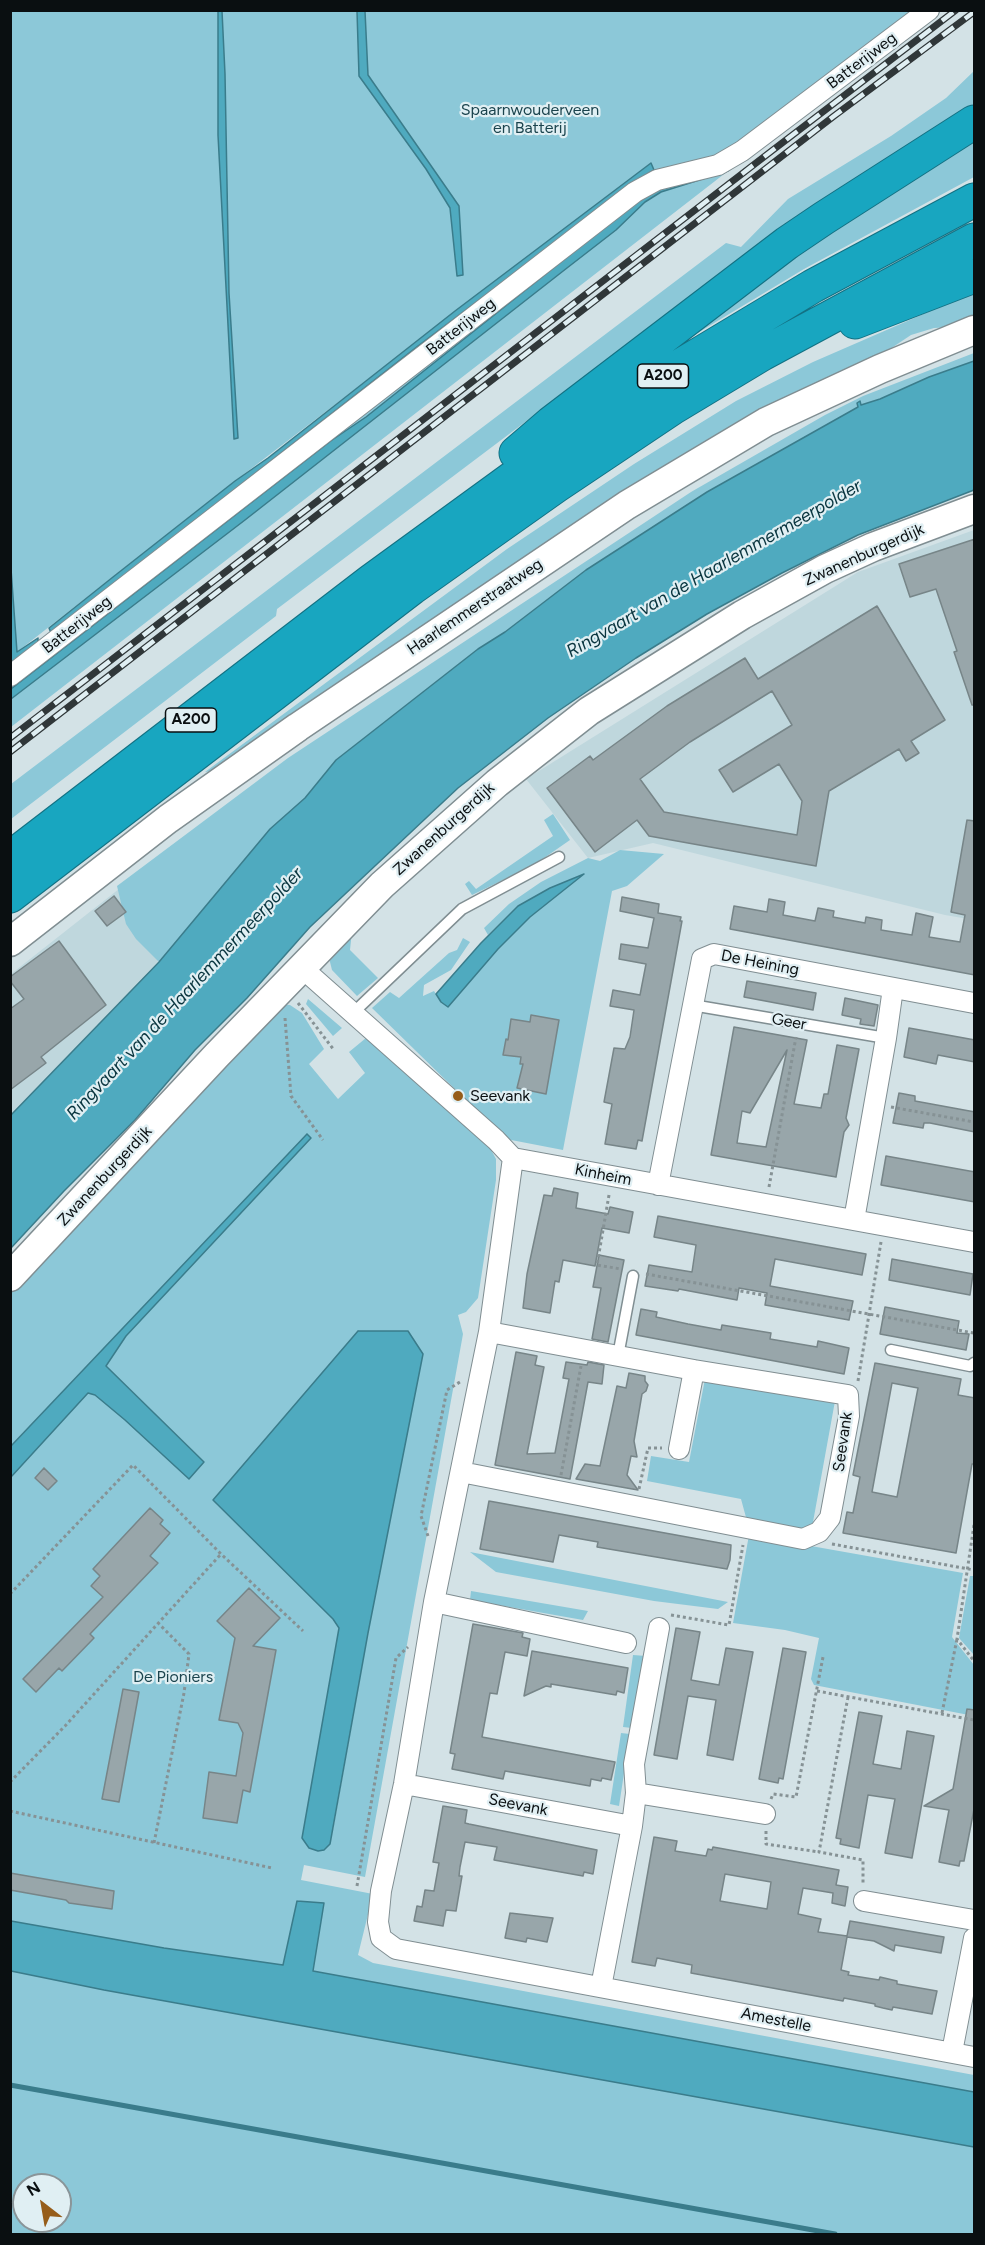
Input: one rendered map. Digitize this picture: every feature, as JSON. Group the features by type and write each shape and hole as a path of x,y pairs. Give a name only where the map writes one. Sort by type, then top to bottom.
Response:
{"highway":[{"name":"A200","path":"371,581 551,423 778,250 975,122"},
{"name":"A200","path":"10,858 371,581 529,466 668,373 813,286 975,200"},
{"name":"A200","path":"10,896 412,588 565,479 674,407 762,354 975,240"},
{"name":"A200","path":"762,354 881,313 975,276"}],"street":[{"name":"Batterijweg","path":"10,676 635,192 657,180 709,168 736,155 929,10"},
{"name":"Haarlemmerstraatweg","path":"10,942 186,806 442,629 627,505 766,422 880,369 975,330"},
{"name":"Zwanenburgerdijk","path":"10,1277 292,976 382,885 479,798 589,711 742,615 825,569 873,547 975,509"},
{"name":"De Heining","path":"658,1185 702,959 714,954 975,1003"},
{"path":"292,976 353,1013 496,1140 513,1158 489,1332 434,1602 404,1784"},
{"path":"854,1220 893,988"},
{"name":"Kinheim","path":"513,1158 975,1242"},
{"name":"Seevank","path":"489,1332 694,1370 848,1395 849,1416 830,1518 819,1532"},
{"path":"679,1449 694,1370"},
{"path":"461,1472 803,1539 819,1532"},
{"path":"434,1602 626,1643"},
{"path":"601,1987 632,1826 636,1793 634,1764 659,1628"},
{"name":"Seevank","path":"404,1784 632,1826"},
{"name":"Amestelle","path":"404,1784 381,1891 378,1922 381,1938 396,1949 975,2056"},
{"path":"636,1793 765,1814"},
{"path":"864,1901 975,1920"},
{"path":"952,2052 975,1938"}],"lane":[{"path":"353,1013 462,909 559,857"},
{"name":"Geer","path":"692,1005 886,1038"},
{"path":"618,1356 629,1273"},
{"path":"891,1350 970,1366 975,1363"}],"path":[{"path":"292,976 334,1050"},
{"path":"292,976 285,1035 291,1096 323,1140"},
{"path":"766,1205 798,1023"},
{"path":"875,1105 975,1122"},
{"path":"612,1176 597,1265 629,1273"},
{"path":"848,1395 856,1390 884,1226"},
{"path":"645,1274 975,1333"},
{"path":"558,1491 584,1350"},
{"path":"430,1539 421,1516 447,1390 482,1368"},
{"path":"636,1506 648,1448 679,1449"},
{"path":"10,1594 133,1465 221,1554 303,1631"},
{"path":"941,1714 957,1639 975,1526"},
{"path":"659,1628 660,1613 729,1625 746,1527"},
{"path":"819,1532 830,1544 975,1570"},
{"path":"10,1782 159,1624 221,1554"},
{"path":"154,1843 184,1693 189,1654 159,1624"},
{"path":"957,1639 975,1661"},
{"path":"357,1886 396,1658 412,1643"},
{"path":"823,1657 796,1797 773,1794 765,1814 766,1844 863,1860 864,1901"},
{"path":"817,1691 975,1720"},
{"path":"819,1852 848,1696"},
{"path":"10,1811 272,1868"}],"shaded area":[{"path":"974,530 974,920 945,915 653,843 588,858 526,779 858,572"},
{"path":"124,885 165,954 11,1116 11,974"}],"green space":[{"name":"Spaarnwouderveen en Batterij","path":"10,11 218,11 218,135 234,438 238,437 229,293 222,11 357,11 360,76 426,169 450,208 457,276 459,206 368,75 365,11 914,11 740,142 716,156 654,170 651,163 235,481 17,652 10,555"},
{"path":"974,71 974,109 545,407 277,609 276,616 11,819 11,784 726,243 741,247 788,199 891,136 946,98"},
{"path":"974,133 974,177 804,269 641,367 720,305"},
{"path":"728,171 11,727 11,683 641,194"},
{"path":"974,292 974,320 953,327 934,328 911,335 884,353 766,408 551,540 212,771 205,772 507,549 634,464 736,401 813,362"},
{"path":"974,353 974,361 929,377 880,399 861,405 860,402 857,403 858,407 707,492 586,570 505,632 478,649 336,760 305,798 270,829 159,962 136,939 126,924 117,886 288,758 691,492 825,415 863,396"},
{"path":"553,814 570,840 534,865 472,895 465,884 469,881 476,889 553,836 544,820"},
{"path":"620,850 664,854 627,886 612,891 563,1150 506,1139 372,1008 390,992 399,998 449,953 457,950 463,938 470,942 451,970 424,985 423,996 434,991 441,1002 530,917 581,876 550,888 518,906 488,935 484,928 509,904 541,882 588,858 600,861"},
{"path":"352,931 350,950 378,978 357,996 332,970 328,954"},
{"path":"308,999 342,1028 333,1036 306,1004"},
{"name":"De Pioniers","path":"276,1004 290,1005 302,1013 324,1049 309,1064 338,1099 365,1073 349,1052 366,1038 489,1146 496,1159 496,1180 478,1298 466,1312 458,1315 463,1334 365,1877 304,1865 301,1880 373,1894 358,1955 373,1963 974,2075 974,2092 313,1971 323,1903 314,1903 284,1970 11,1928 10,1465 89,1380 193,1474 203,1461 106,1366 126,1336 310,1138 307,1135 11,1446 11,1290","holes":["236,1473 368,1633 330,1844 324,1850 349,1618 227,1483"]},
{"path":"705,1379 835,1401 811,1533 747,1521 741,1499 647,1481 651,1456 689,1462"},
{"path":"749,1535 963,1573 952,1637 974,1665 974,1716 814,1685 811,1679 819,1638 785,1630 733,1623"},
{"path":"470,1552 728,1602 718,1609 654,1601 496,1572"},
{"path":"970,1576 974,1576 974,1655 959,1638"},
{"path":"471,1591 588,1611 583,1620 470,1600"},
{"path":"633,1655 646,1656 632,1728 623,1727"},
{"path":"621,1733 630,1734 619,1806 610,1804"},
{"path":"11,1971 104,1990 974,2147 974,2234 11,2234"}],"water":[{"path":"218,11 222,11 229,293 238,438 234,439 218,135"},
{"path":"357,11 365,11 368,75 459,206 463,275 457,276 450,208 426,169 359,76"},
{"path":"938,11 940,11 728,171 721,173"},
{"path":"651,163 654,170 418,346 51,633 49,628 235,481"},
{"path":"712,176 661,192 645,202 616,230 245,520 11,699 11,689 332,440 366,417 640,199 657,190"},
{"name":"Ringvaart van de Haarlemmermeerpolder","path":"974,361 974,490 858,535 707,614 636,658 548,718 458,788 310,927 247,998 195,1050 135,1120 11,1248 11,1115 159,962 270,829 305,798 336,760 478,649 505,632 586,570 707,492 858,407 857,403 860,401 861,405 880,399 929,377"},
{"path":"10,555 17,652 38,638 38,644 10,664"},
{"path":"584,874 530,917 498,949 448,1007 441,1002 436,994 481,943 518,906 550,888"},
{"path":"307,1134 311,1138 126,1336 106,1366 204,1462 189,1479 125,1420 95,1395 88,1393 11,1477 11,1446"},
{"path":"358,1331 408,1331 423,1354 368,1633 330,1844 324,1850 318,1851 309,1848 302,1838 339,1628 333,1619 213,1500"},
{"path":"297,1901 324,1903 313,1971 974,2092 974,2147 104,1990 11,1971 11,1921 164,1948 283,1965"}],"building":[{"path":"975,539 975,705 972,705 936,589 910,597 899,564"},
{"path":"877,606 945,720 911,741 919,753 906,761 899,749 829,791 816,866 649,836 637,820 595,852 547,788 590,756 593,760 667,706 745,658 758,679","holes":["772,691 792,725 719,770 733,792 779,764 802,801 797,835 664,812 640,779 690,742"]},
{"path":"967,820 975,821 975,975 730,929 734,906 767,912 769,899 785,902 783,915 815,921 818,908 834,911 833,917 865,923 866,917 882,920 881,930 912,935 916,913 933,917 929,937 960,942 965,915 951,912"},
{"path":"114,896 126,912 107,926 95,911"},
{"path":"622,897 659,904 658,913 681,917 680,921 682,921 642,1141 638,1140 636,1149 605,1144 612,1104 604,1102 614,1048 625,1049 630,1037 634,1010 610,1006 613,990 640,995 646,964 619,959 621,944 648,948 654,918 620,911"},
{"path":"59,941 106,1005 41,1057 46,1063 10,1090 10,1009 24,999 10,981 10,977"},
{"path":"747,981 816,993 813,1010 744,997"},
{"path":"845,998 878,1005 874,1026 860,1024 861,1019 842,1015"},
{"path":"531,1015 559,1020 546,1094 517,1088 523,1064 520,1064 521,1057 503,1055 511,1019 530,1022"},
{"path":"734,1027 807,1040 794,1104 821,1108 824,1094 828,1094 837,1045 859,1049 846,1118 849,1125 844,1132 836,1177 711,1155","holes":["787,1050 766,1147 737,1143 742,1111 750,1113"]},
{"path":"909,1028 975,1040 975,1062 938,1055 936,1064 904,1057"},
{"path":"899,1093 915,1096 915,1101 975,1112 975,1132 930,1123 924,1123 923,1128 893,1123"},
{"path":"886,1156 975,1172 975,1202 881,1185"},
{"path":"554,1188 578,1193 576,1208 608,1214 610,1207 633,1212 629,1233 602,1228 595,1266 563,1260 559,1282 555,1281 550,1313 523,1308 527,1274 544,1195 552,1196"},
{"path":"658,1216 866,1254 862,1275 775,1259 770,1286 853,1301 849,1320 765,1305 767,1293 739,1288 737,1300 679,1289 678,1291 645,1286 649,1265 692,1272 696,1245 654,1237"},
{"path":"599,1255 624,1260 608,1342 592,1339 601,1288 593,1287"},
{"path":"892,1259 973,1274 970,1295 889,1280"},
{"path":"885,1307 959,1321 957,1333 969,1334 966,1350 880,1334"},
{"path":"641,1309 657,1312 656,1317 688,1324 721,1330 722,1325 771,1333 770,1339 817,1347 818,1341 849,1348 844,1374 636,1335"},
{"path":"516,1352 537,1356 535,1365 544,1367 527,1454 555,1453 569,1379 563,1378 566,1362 604,1365 602,1384 588,1382 570,1479 495,1465"},
{"path":"875,1363 961,1379 958,1395 975,1398 975,1464 972,1464 956,1553 843,1533 847,1512 853,1513 860,1477 853,1475","holes":["892,1383 918,1388 897,1497 872,1492"]},
{"path":"629,1373 645,1376 648,1385 642,1394 634,1441 637,1457 631,1456 627,1475 638,1490 576,1479 585,1464 600,1466 617,1386 626,1388"},
{"path":"44,1468 57,1481 48,1490 35,1478"},
{"path":"489,1501 731,1545 730,1560 727,1569 597,1547 598,1542 559,1535 553,1562 480,1549"},
{"path":"150,1508 163,1520 160,1524 170,1533 150,1556 158,1563 90,1634 94,1638 62,1671 59,1668 36,1692 23,1679 103,1597 91,1586 100,1576 93,1569"},
{"path":"249,1588 280,1618 253,1646 276,1650 250,1792 243,1790 237,1823 203,1818 209,1772 236,1776 243,1733 238,1723 219,1720 235,1638 217,1621"},
{"path":"473,1624 523,1633 522,1637 530,1639 527,1656 505,1652 497,1694 490,1693 482,1737 615,1762 611,1780 591,1779 590,1786 505,1771 503,1779 452,1769 455,1754 450,1753"},
{"path":"676,1628 700,1632 691,1680 719,1685 726,1648 753,1652 733,1760 707,1755 716,1700 688,1696 677,1759 654,1755"},
{"path":"783,1648 806,1652 783,1779 779,1778 778,1783 759,1779"},
{"path":"532,1651 628,1668 624,1693 617,1691 616,1695 551,1684 551,1687 546,1686 524,1696"},
{"path":"123,1689 139,1692 119,1802 102,1799"},
{"path":"967,1709 975,1710 975,1804 964,1861 960,1861 959,1866 939,1862 949,1810 924,1806 953,1789"},
{"path":"859,1712 882,1716 873,1764 901,1769 907,1731 934,1736 912,1858 885,1853 895,1799 868,1795 859,1848 840,1844 841,1839 836,1838"},
{"path":"443,1806 467,1810 465,1823 597,1850 593,1874 584,1872 583,1876 494,1860 497,1847 465,1842 456,1911 446,1910 443,1926 414,1921 417,1906 422,1907 425,1890 434,1891 439,1863 433,1862"},
{"path":"654,1837 677,1841 675,1851 706,1856 708,1849 712,1850 713,1847 839,1870 836,1885 848,1887 845,1906 832,1903 833,1893 803,1888 798,1914 821,1919 818,1932 847,1936 850,1921 944,1937 941,1953 895,1945 894,1951 874,1941 847,1937 841,1970 849,1972 848,1975 879,1980 880,1977 897,1981 897,1984 937,1991 932,2014 893,2007 892,2010 844,1998 843,2001 691,1973 692,1965 657,1958 655,1966 632,1962","holes":["725,1874 771,1882 767,1909 720,1901"]},
{"path":"10,1873 114,1891 112,1909 69,1903 66,1900 10,1890"},
{"path":"510,1913 553,1918 547,1942 527,1938 526,1942 505,1938"}],"waterway":[{"path":"10,2085 835,2234"}],"railway":[{"path":"10,738 956,10"},
{"path":"10,752 834,116 974,12"}],"place":[{"name":"Seevank","path":"458,1096"}]}
